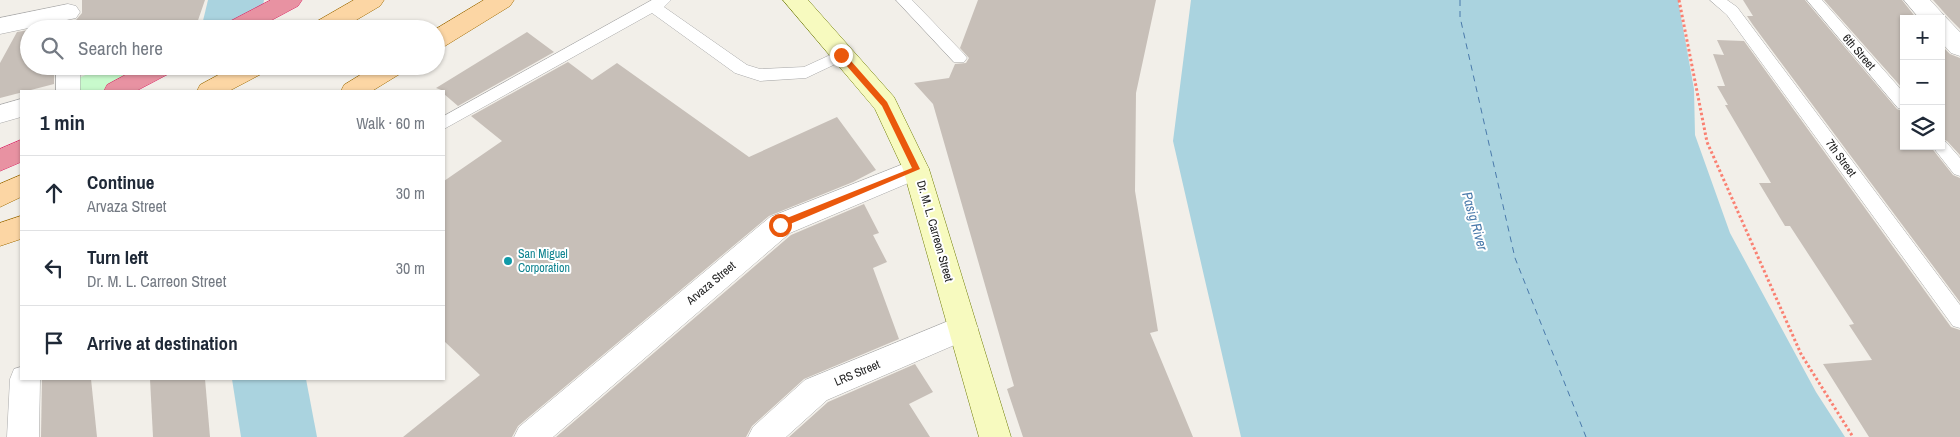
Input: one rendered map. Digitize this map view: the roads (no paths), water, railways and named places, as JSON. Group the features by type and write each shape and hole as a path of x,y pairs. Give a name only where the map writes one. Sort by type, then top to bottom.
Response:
{"highway":[{"path":"252,20 290,0"},
{"path":"269,20 307,0"},
{"path":"118,90 146,75"},
{"path":"136,90 164,75"},
{"path":"0,152 20,142"},
{"path":"0,161 20,151"}],"main road":[{"path":"338,20 372,0"},
{"path":"445,35 502,0"},
{"name":"Dr. M. L. Carreon Street","path":"795,0 885,104 916,169 995,437"},
{"path":"211,90 239,75"},
{"path":"355,90 379,75"},
{"path":"0,196 20,186"},
{"path":"0,235 20,226"}],"street":[{"path":"1916,0 1930,15"},
{"path":"32,20 69,13"},
{"path":"0,26 20,22"},
{"path":"1945,31 1960,47"},
{"path":"68,75 68,90"},
{"path":"0,114 20,108"},
{"name":"Arvaza Street","path":"530,437 780,225 916,169"},
{"name":"LRS Street","path":"764,437 816,390 963,328"},
{"path":"23,437 25,380"}],"lane":[{"path":"903,0 959,58"},
{"name":"7th Street","path":"1717,0 1732,11 1960,320"},
{"name":"6th Street","path":"1814,0 1900,99"},
{"path":"445,122 658,3 741,69 760,75 806,72 841,55"},
{"path":"1943,150 1960,169"}],"water":[{"name":"Pasig River","path":"1191,0 1678,0 1694,89 1695,135 1730,233 1816,392 1845,437 1241,437 1173,141"}],"waterway":[{"path":"232,20 236,0"},
{"path":"269,380 279,437"}],"place":[{"name":"San Miguel Corporation","path":"508,261"}]}
